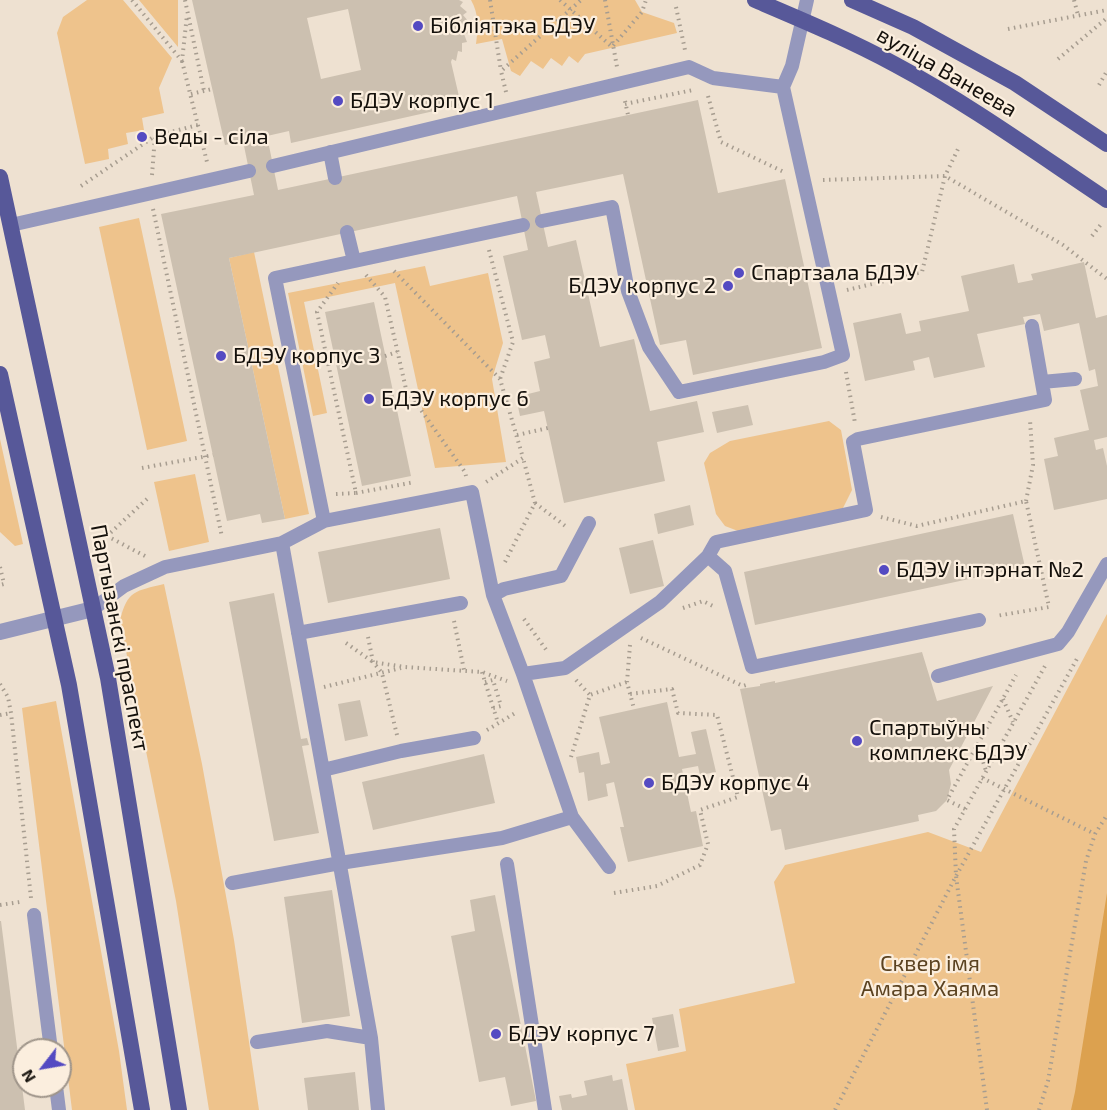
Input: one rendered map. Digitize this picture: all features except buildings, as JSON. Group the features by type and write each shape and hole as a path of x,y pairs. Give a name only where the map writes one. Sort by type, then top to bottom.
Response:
{"main road":[{"name":"вуліца Ванеева","path":"755,0 801,19 896,65 988,121 1107,200"},
{"name":"вуліца Ванеева","path":"852,0 913,27 1015,82 1107,144"},
{"name":"Партызанскі праспект","path":"0,177 108,678 179,1110"},
{"path":"0,374 69,685 142,1110"}],"street":[{"path":"0,632 93,609"}],"lane":[{"path":"542,221 612,207 628,291 649,347 679,392 824,362 843,355 802,181 783,87 792,66 807,0"},
{"path":"273,166 689,67 713,78 783,87"},
{"path":"330,152 335,178"},
{"path":"10,225 249,171"},
{"path":"324,520 274,278 523,225"},
{"path":"347,232 354,261"},
{"path":"523,674 565,668 660,602 708,556 716,542 866,510 853,442 858,439 1045,400 1032,326"},
{"path":"1042,382 1075,378"},
{"path":"93,609 124,586 165,567 282,543 324,520 472,492 493,595 572,817 609,867"},
{"path":"493,595 504,589 561,576 589,523"},
{"path":"282,543 372,1038 378,1110"},
{"path":"708,556 725,571 752,667 979,620"},
{"path":"938,676 1058,644 1068,632 1107,564"},
{"path":"298,633 456,604"},
{"path":"323,770 474,738"},
{"path":"232,883 340,863 502,838 572,817"},
{"path":"507,864 545,1110"},
{"path":"34,915 49,1038"},
{"path":"257,1042 327,1031 372,1038"}],"path":[{"path":"132,0 182,61"},
{"path":"185,0 204,91"},
{"path":"490,0 501,71 510,110"},
{"path":"560,0 612,47"},
{"path":"501,71 581,0"},
{"path":"605,0 612,47 628,115"},
{"path":"612,47 642,12 646,0"},
{"path":"1074,0 1078,15"},
{"path":"676,7 681,32"},
{"path":"1008,29 1107,10"},
{"path":"187,15 182,61 211,180"},
{"path":"1058,59 1107,18"},
{"path":"1099,85 1107,71"},
{"path":"706,87 721,142 802,181 945,176 1063,245 1107,279"},
{"path":"191,94 212,89"},
{"path":"626,104 694,90"},
{"path":"81,186 155,136 198,125"},
{"path":"155,136 150,194 226,555"},
{"path":"829,294 922,272 945,176 958,149"},
{"path":"1092,236 1102,223"},
{"path":"484,233 513,342 500,378"},
{"path":"379,255 500,378 535,504 581,538"},
{"path":"356,493 317,312 354,261 386,297 406,390 465,472 472,492 523,458"},
{"path":"385,356 397,352"},
{"path":"848,382 856,427"},
{"path":"517,435 548,428"},
{"path":"1007,614 1049,607 1026,501 1033,465 1032,430"},
{"path":"347,443 353,442"},
{"path":"142,468 213,455"},
{"path":"454,474 465,472"},
{"path":"320,495 356,493 422,481"},
{"path":"148,498 107,536 165,567"},
{"path":"872,514 917,526 1026,501"},
{"path":"502,567 535,504"},
{"path":"0,567 4,584 0,585"},
{"path":"682,608 703,601 719,608"},
{"path":"456,604 464,670"},
{"path":"520,613 542,646"},
{"path":"365,621 373,662"},
{"path":"329,628 340,639 373,662 381,673 401,752"},
{"path":"630,644 627,682 634,709"},
{"path":"834,1110 956,876 1078,657"},
{"path":"373,662 404,667 482,672 530,696 498,723 474,738"},
{"path":"987,1110 956,876 954,829 1045,665"},
{"path":"309,690 404,667"},
{"path":"739,675 743,686 752,667"},
{"path":"965,809 947,800 1018,671"},
{"path":"482,672 498,723"},
{"path":"485,682 493,680 496,688 501,706 493,708"},
{"path":"560,781 565,776 590,695 627,682"},
{"path":"0,684 8,697 32,900"},
{"path":"614,893 657,886 700,865 708,844 700,810 738,797 717,715 678,713 672,689 630,694"},
{"path":"1003,699 1013,722"},
{"path":"0,715 10,713"},
{"path":"978,744 986,771"},
{"path":"982,778 1095,834"},
{"path":"1039,1110 1048,1081 1086,861 1095,834 1107,815"}],"green space":[{"path":"87,0 123,0 172,58 159,88 164,113 142,118 144,130 126,133 128,144 108,149 109,159 85,164 57,33 63,17"},
{"path":"139,0 178,0 178,47"},
{"path":"471,0 635,0 642,12 674,23 677,33 585,54 578,63 569,56 562,66 551,58 543,69 531,61 520,76 511,71 502,39 476,44 477,21"},
{"path":"139,218 187,441 147,450 99,227"},
{"path":"254,252 309,514 285,519 229,258"},
{"path":"425,266 430,286 488,273 503,343 492,379 506,462 435,468 395,283 304,302 327,413 313,416 288,293"},
{"path":"829,421 841,430 852,490 842,510 738,531 725,526 716,514 704,463 710,453 730,441"},
{"path":"0,439 23,544 15,546 0,532"},
{"path":"195,474 209,542 169,551 154,482"},
{"path":"164,584 202,764 234,940 259,1110 209,1110 176,901 120,621 126,603 134,594 146,588"},
{"name":"Сквер імя Амара Хаяма","path":"1107,614 1107,1110 635,1110 626,1064 686,1051 679,1009 795,983 774,882 785,865 928,832 981,852"},
{"path":"56,701 119,1051 127,1110 72,1110 72,1038 63,1038 22,708"}],"shaded area":[{"path":"1107,893 1107,1110 1071,1110 1075,1092"}],"place":[{"name":"Бібліятэка БДЭУ","path":"418,26"},
{"name":"БДЭУ корпус 1","path":"338,101"},
{"name":"Веды - сіла","path":"142,137"},
{"name":"Спартзала БДЭУ","path":"739,273"},
{"name":"БДЭУ корпус 2","path":"728,286"},
{"name":"БДЭУ корпус 3","path":"221,356"},
{"name":"БДЭУ корпус 6","path":"369,399"},
{"name":"БДЭУ інтэрнат №2","path":"884,570"},
{"name":"Спартыўны комплекс БДЭУ","path":"857,741"},
{"name":"БДЭУ корпус 4","path":"649,783"},
{"name":"БДЭУ корпус 7","path":"496,1034"}]}
